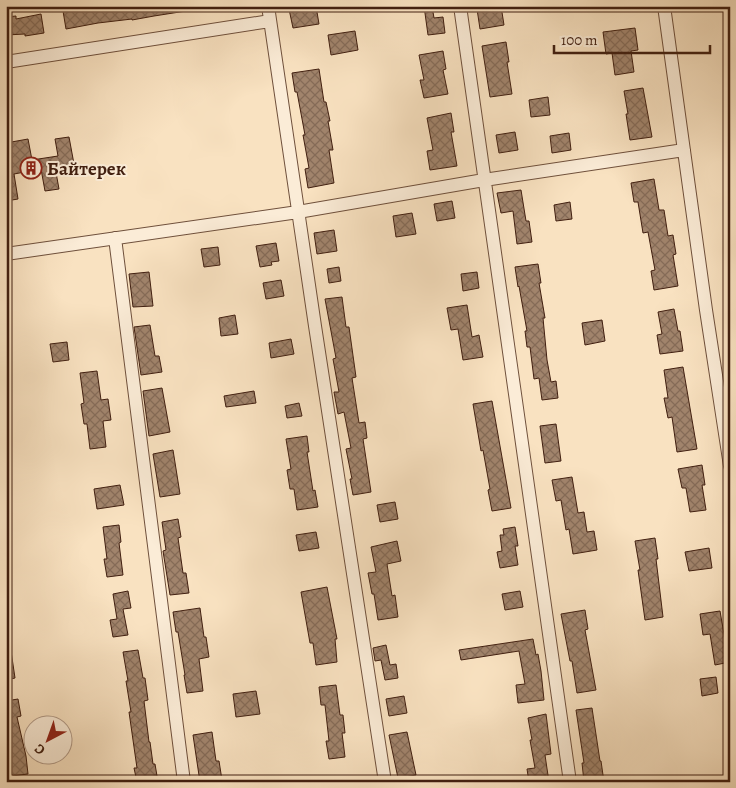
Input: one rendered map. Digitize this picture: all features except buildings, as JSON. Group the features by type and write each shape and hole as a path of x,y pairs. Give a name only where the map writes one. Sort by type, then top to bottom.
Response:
{"street":[{"path":"268,6 385,782"},
{"path":"460,6 570,782"},
{"path":"664,6 730,466"},
{"path":"6,62 270,21"},
{"path":"6,254 298,212 484,180 684,150"},
{"path":"115,238 184,782"}],"place":[{"name":"Байтерек","path":"31,168"}]}
